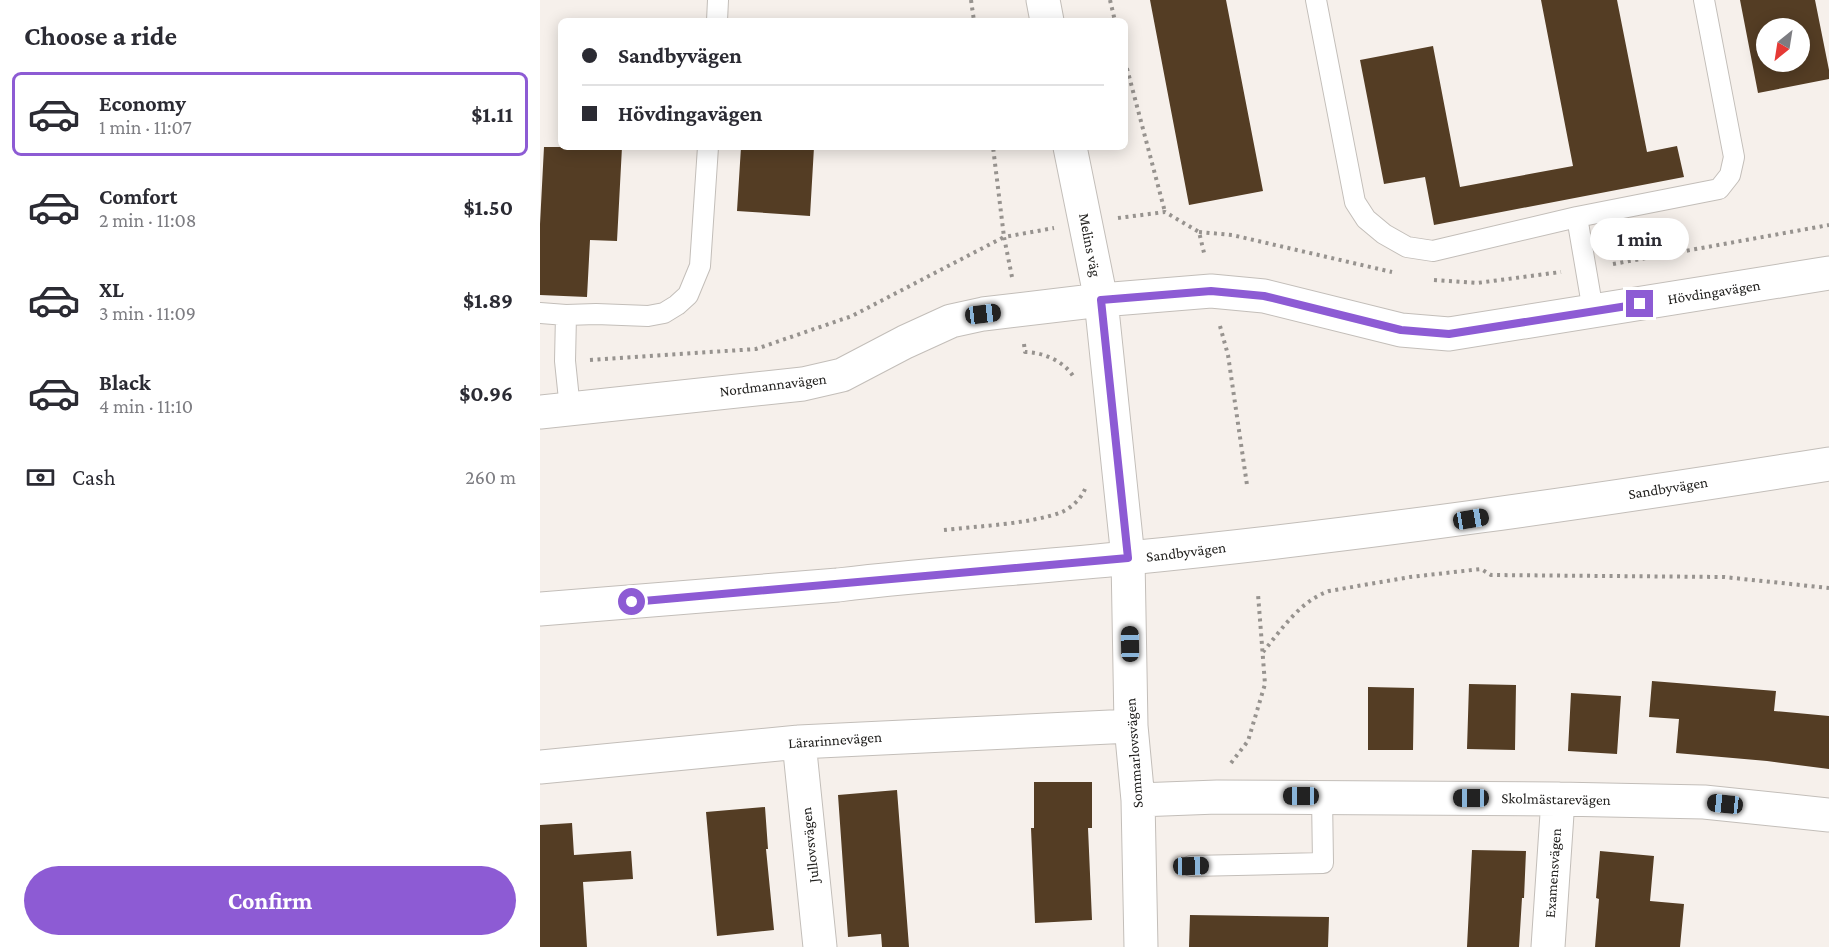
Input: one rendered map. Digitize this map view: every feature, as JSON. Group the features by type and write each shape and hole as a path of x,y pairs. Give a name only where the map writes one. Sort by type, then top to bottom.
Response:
{"street":[{"path":"1043,0 1046,18"},
{"name":"Melins väg","path":"1071,150 1101,300 1128,558"},
{"name":"Hövdingavägen","path":"1101,300 1211,291 1264,296 1401,330 1449,334 1829,273"},
{"name":"Nordmannavägen","path":"555,411 792,385 832,378 951,321 983,314 1101,300"},
{"name":"Sandbyvägen","path":"540,609 1128,558 1471,519 1829,464"},
{"name":"Sommarlovsvägen","path":"1128,558 1131,726 1138,800 1141,947"},
{"name":"Lärarinnevägen","path":"540,767 799,742 1131,726"},
{"name":"Jullovsvägen","path":"799,742 820,947"},
{"name":"Skolmästarevägen","path":"1138,800 1322,796 1704,802 1829,815"},
{"name":"Examensvägen","path":"1548,947 1558,799"}],"lane":[{"path":"717,18 718,0"},
{"path":"1316,0 1355,202 1366,219 1384,234 1407,247 1433,251 1577,217 1719,189 1730,176 1734,157 1704,0"},
{"path":"540,314 648,316 664,313 688,295 700,266 708,150"},
{"path":"1577,217 1593,311"},
{"path":"555,411 565,361 566,315"},
{"path":"1191,866 1323,863 1322,796"}],"path":[{"path":"971,0 974,18"},
{"path":"1110,0 1114,18"},
{"path":"1128,71 1165,212"},
{"path":"993,150 1004,237 1025,352 1039,352 1056,361 1071,372 1075,380"},
{"path":"565,361 756,349 852,316 1004,237 1085,222 1165,212 1199,232 1211,291 1228,355 1247,485"},
{"path":"944,530 1041,518 1063,511 1072,506 1083,494 1088,481"},
{"path":"1263,652 1298,610 1318,595 1329,591 1410,577 1481,569 1491,575 1724,577 1829,588"},
{"path":"1217,797 1226,770 1248,741 1265,684 1258,594"}],"building":[{"path":"1150,0 1226,0 1263,191 1189,205"},
{"path":"1541,0 1617,0 1647,152 1677,146 1684,177 1434,225 1425,177 1384,184 1360,60 1433,46 1460,187 1573,166"},
{"path":"1740,0 1815,0 1829,79 1758,93"},
{"path":"544,147 558,147 558,150 622,150 617,241 590,240 587,297 540,295 540,224"},
{"path":"741,150 814,150 810,216 737,211"},
{"path":"1652,681 1776,691 1774,711 1829,716 1829,769 1676,753 1679,719 1649,717"},
{"path":"1469,684 1516,685 1515,750 1467,749"},
{"path":"1368,687 1414,688 1413,750 1368,750"},
{"path":"1571,693 1621,696 1617,754 1568,751"},
{"path":"1034,782 1092,782 1092,828 1088,828 1092,920 1035,923 1031,828 1034,828"},
{"path":"897,790 909,947 882,947 881,934 848,937 838,795"},
{"path":"765,807 768,849 766,849 774,930 717,936 706,812"},
{"path":"572,823 574,855 631,851 633,879 583,882 587,947 540,947 540,825"},
{"path":"1472,850 1526,851 1519,947 1467,947"},
{"path":"1600,851 1654,856 1650,901 1684,904 1680,947 1595,947"},
{"path":"1190,915 1329,917 1328,947 1189,947"}],"route":[{"path":"632,602 1128,558 1101,300 1211,291 1264,296 1401,330 1449,334 1640,304"}]}
